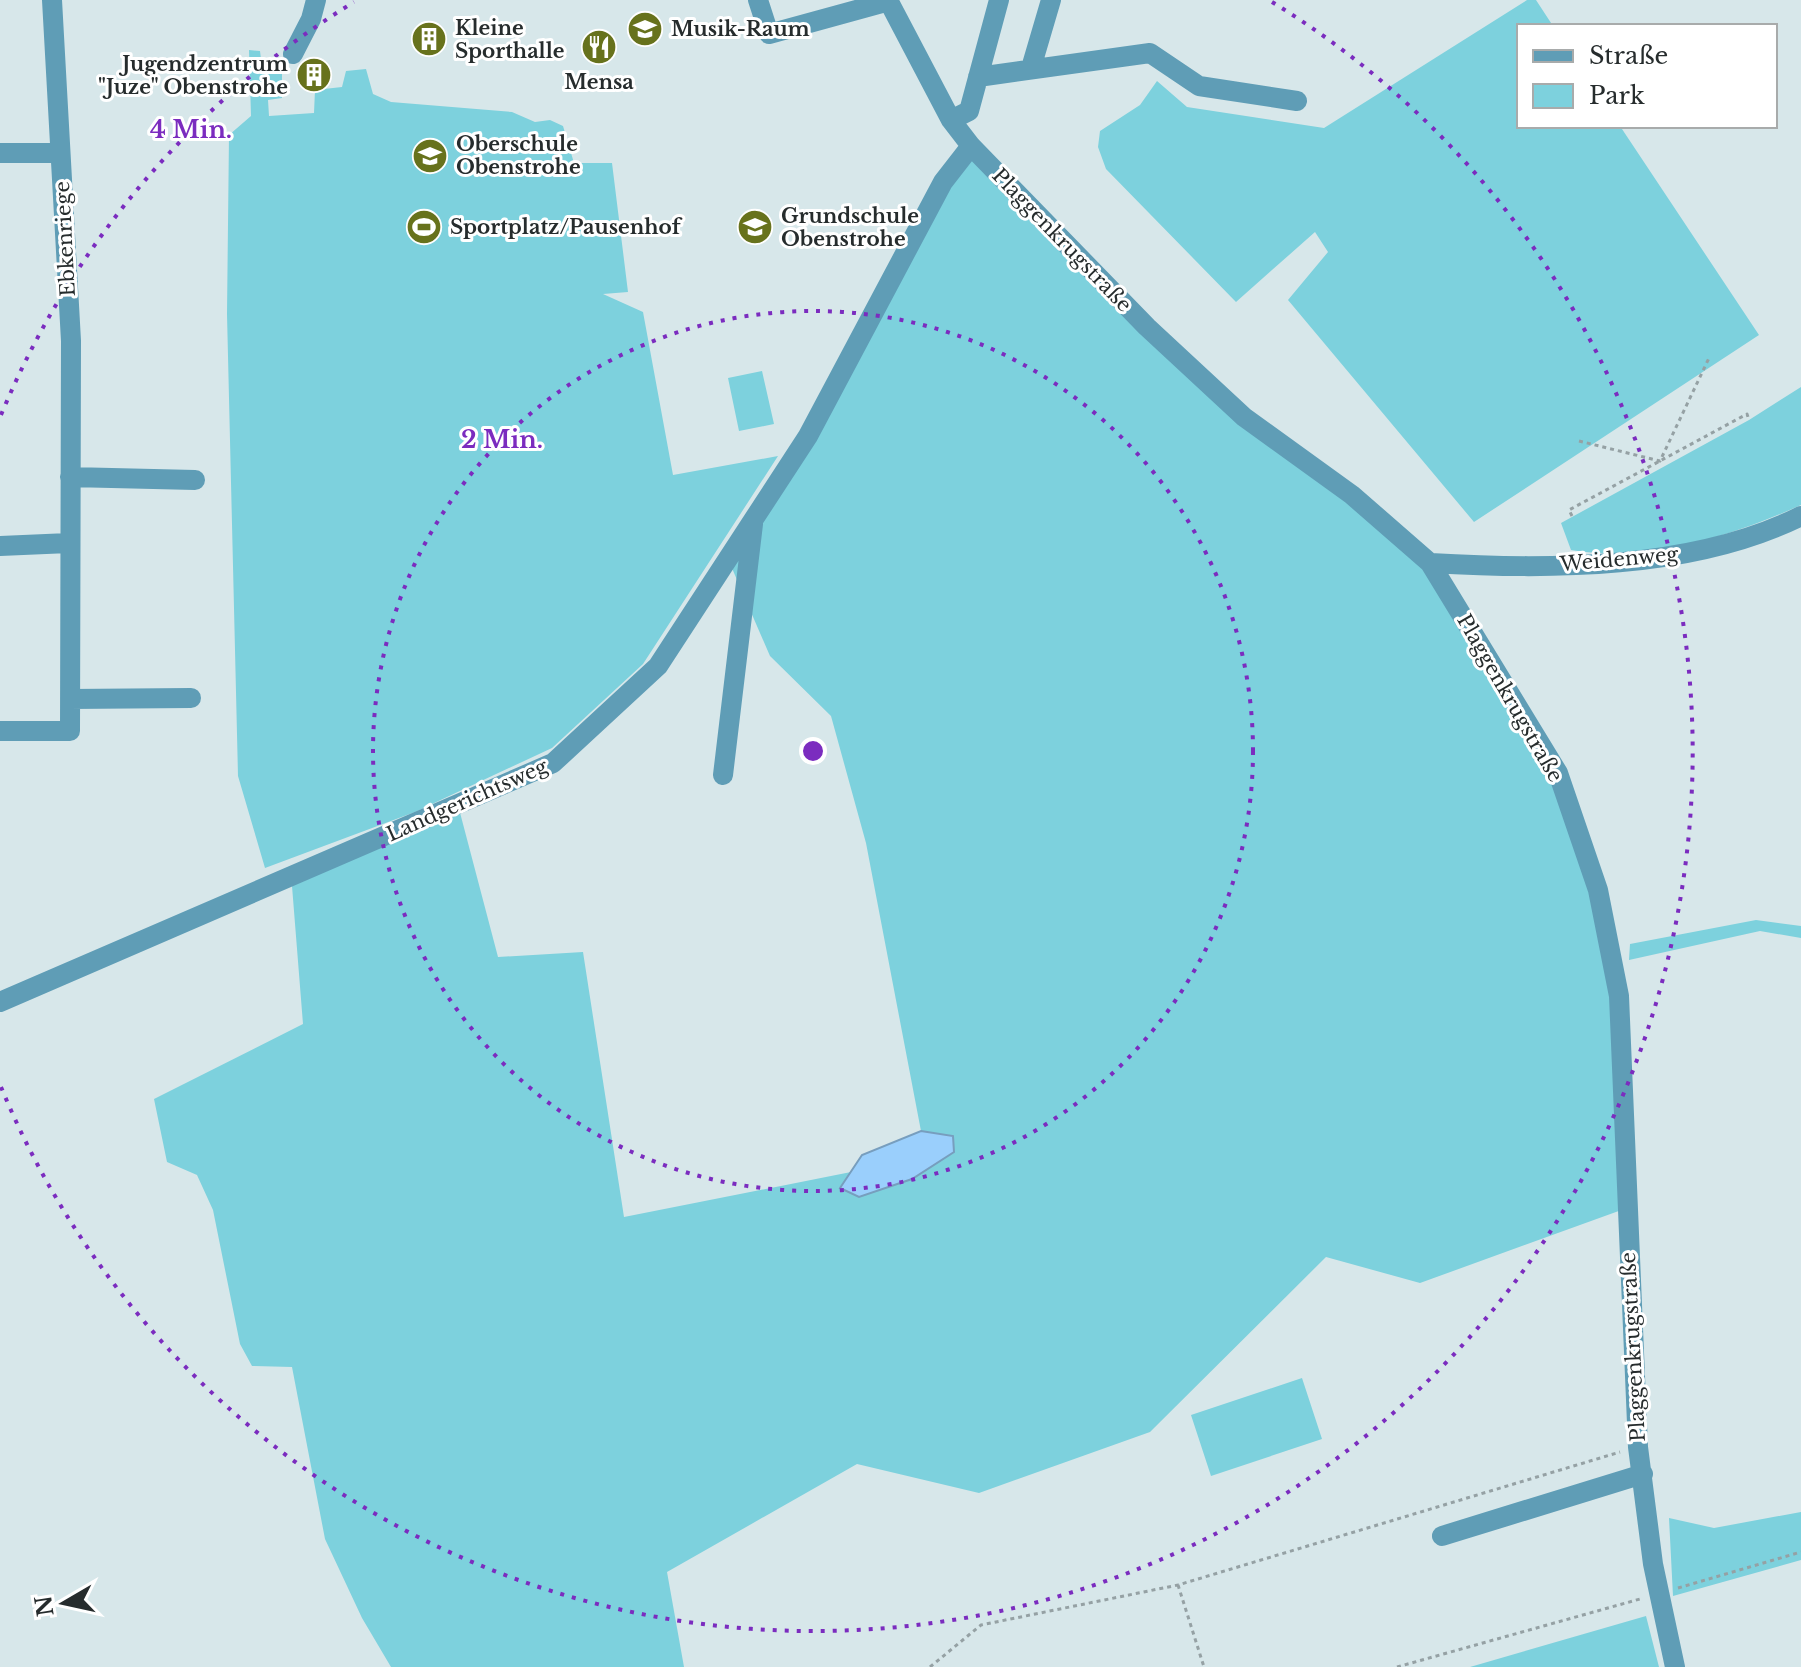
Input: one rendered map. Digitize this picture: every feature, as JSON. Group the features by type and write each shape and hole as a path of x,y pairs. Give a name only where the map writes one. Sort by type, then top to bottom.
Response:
{"street":[{"name":"Ebkenriege","path":"0,731 70,731 71,341 52,0"},
{"path":"293,54 316,0"},
{"path":"758,0 769,34 888,1"},
{"path":"951,120 969,111 999,0"},
{"path":"1031,68 1051,0"},
{"name":"Plaggenkrugstraße","path":"888,1 951,120 971,146 1147,327 1244,417 1352,495 1430,563 1558,773 1598,890 1619,996 1638,1447 1659,1593 1675,1667"},
{"path":"978,77 1150,53 1199,86 1297,101"},
{"name":"Landgerichtsweg","path":"0,1002 553,763 658,666 808,436 943,182 971,146"},
{"path":"0,153 60,153"},
{"path":"70,477 195,480"},
{"name":"Weidenweg","path":"1430,563 1517,568 1684,554 1801,516"},
{"path":"723,775 754,520"},
{"path":"0,546 69,543"},
{"path":"70,699 191,698"},
{"path":"1442,1536 1643,1474"}],"path":[{"path":"1660,461 1709,358"},
{"path":"1572,516 1569,510 1747,414 1749,420"},
{"path":"1579,441 1660,461"},
{"path":"930,1667 981,1625 1178,1585 1638,1447"},
{"path":"1397,1667 1801,1552"},
{"path":"1178,1585 1204,1667"}],"green space":[{"path":"1527,0 1536,0 1552,24 1517,24 1517,128 1621,128 1759,335 1474,522 1288,300 1328,252 1315,232 1236,302 1106,169 1098,147 1100,131 1140,105 1157,81 1187,107 1324,128"},
{"path":"249,50 260,51 261,59 282,59 282,98 268,100 269,116 314,113 315,90 342,87 346,71 366,69 373,94 391,102 512,112 535,122 550,120 563,126 574,163 612,163 628,292 603,294 643,312 673,475 778,456 643,664 552,748 415,812 265,868 238,776 227,314 229,135 251,116"},
{"path":"971,146 1147,327 1430,563 1558,773 1610,945 1627,1208 1420,1283 1326,1257 1150,1432 979,1493 857,1464 667,1572 684,1667 391,1667 362,1618 325,1539 292,1367 252,1366 240,1344 213,1210 197,1175 167,1162 154,1099 303,1024 292,886 458,805 498,957 583,952 624,1217 851,1172 953,1136 921,1131 866,843 831,716 770,656 728,559"},
{"path":"762,371 774,424 739,431 728,378"},
{"path":"1801,387 1801,505 1747,527 1659,550 1600,553 1571,550 1561,523 1749,420"},
{"path":"1756,920 1801,926 1801,938 1760,931 1629,960 1630,944"},
{"path":"1302,1378 1322,1439 1211,1476 1191,1415"},
{"path":"1801,1512 1801,1560 1673,1596 1669,1518 1714,1528"},
{"path":"1646,1616 1659,1667 1470,1667"}],"shaded area":[{"path":"921,1131 953,1136 954,1152 912,1179 859,1197 840,1188 862,1155"}],"place":[{"name":"Musik-Raum","path":"645,29"},
{"name":"Kleine Sporthalle","path":"429,39"},
{"name":"Mensa","path":"599,47"},
{"name":"Jugendzentrum \"Juze\" Obenstrohe","path":"314,75"},
{"name":"Oberschule Obenstrohe","path":"430,156"},
{"name":"Sportplatz/Pausenhof","path":"424,227"},
{"name":"Grundschule Obenstrohe","path":"755,227"}]}
